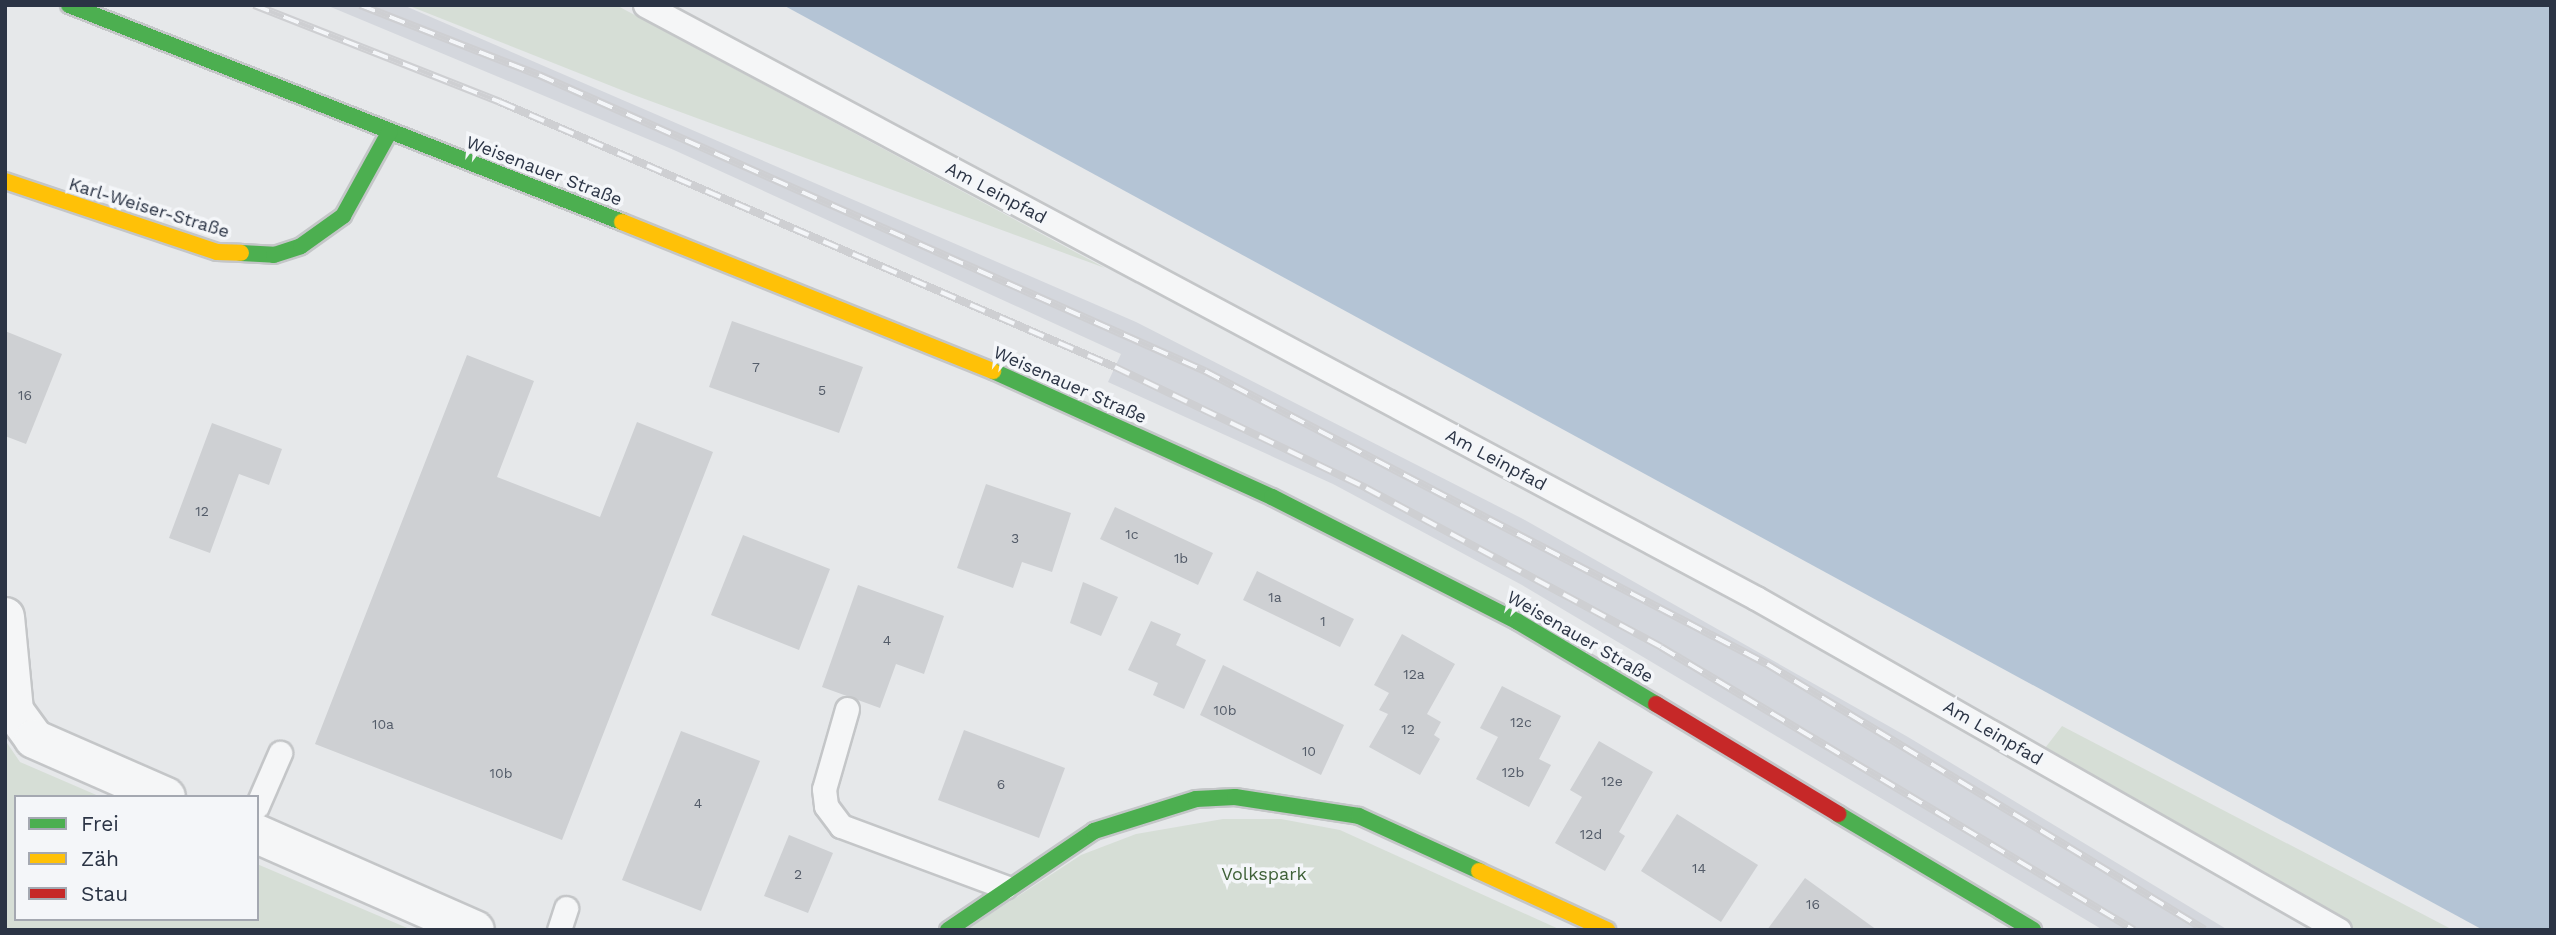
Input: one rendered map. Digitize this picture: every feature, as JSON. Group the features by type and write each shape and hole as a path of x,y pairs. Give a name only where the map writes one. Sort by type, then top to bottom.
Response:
{"main road":[{"name":"Weisenauer Straße","path":"69,5 1024,384 1272,497 1518,622 2009,923"},
{"name":"Karl-Weiser-Straße","path":"5,181 218,252 274,255 301,246 343,216 390,131"},
{"path":"948,930 1005,887 1116,821 1196,799 1235,797 1359,816 1607,930"}],"street":[{"path":"5,617 14,711 34,739 161,795"},
{"path":"259,835 475,930"}],"lane":[{"name":"Am Leinpfad","path":"645,5 1767,605 2339,930"},
{"path":"847,709 824,789 826,806 841,826 1005,887"},
{"path":"259,801 280,753"},
{"path":"559,930 566,908"}],"shaded area":[{"path":"326,5 403,5 1136,322 1523,519 1908,737 2228,930 2103,930 1522,585 1333,484 1108,382 1121,354 674,150"}],"green space":[{"path":"407,5 616,5 1105,268 634,95"},
{"path":"2062,726 2453,930 2357,930 2042,752"},
{"path":"5,740 20,762 96,795 14,795 14,921 259,921 259,865 412,930 5,930"},
{"name":"Volkspark","path":"1223,819 1281,819 1340,830 1561,930 966,930 1081,855 1136,834"}],"water":[{"path":"783,5 2551,5 2551,930 2483,930"}],"building":[{"path":"732,321 863,367 839,433 709,387"},
{"path":"5,331 62,354 26,444 5,436"},
{"path":"467,355 534,381 497,477 600,517 637,422 713,452 562,840 315,744"},
{"path":"212,423 282,449 269,485 239,474 210,553 169,538"},
{"path":"986,484 1071,513 1052,572 1022,562 1013,588 957,568"},
{"path":"1115,507 1213,553 1198,585 1100,539"},
{"path":"743,535 830,569 799,650 711,615"},
{"path":"1257,571 1354,619 1340,647 1243,600"},
{"path":"1083,582 1118,597 1101,636 1070,623"},
{"path":"858,585 944,616 924,674 896,664 880,708 822,687"},
{"path":"1151,621 1181,634 1176,645 1206,660 1184,709 1153,695 1158,683 1128,670"},
{"path":"1402,634 1455,664 1427,714 1441,722 1434,735 1440,739 1420,775 1369,747 1388,714 1379,710 1389,693 1374,685"},
{"path":"1223,665 1344,725 1321,775 1200,715"},
{"path":"1502,686 1561,716 1539,759 1551,765 1529,807 1476,779 1498,737 1480,728"},
{"path":"964,730 1065,768 1039,838 938,800"},
{"path":"681,731 760,761 701,911 622,880"},
{"path":"1599,741 1653,772 1619,832 1625,836 1605,871 1555,843 1582,797 1570,790"},
{"path":"1677,814 1758,865 1721,922 1641,871"},
{"path":"789,835 833,853 808,913 764,896"},
{"path":"1805,878 1877,930 1767,930"}],"railway":[{"path":"254,5 500,102 1115,367 1366,488 1661,647 2134,930"},
{"path":"360,5 539,75 1205,371 1767,664 2205,930"}],"traffic: fast":[{"path":"69,5 622,222"},
{"path":"241,253 274,255 301,246 343,216 390,131"},
{"path":"993,371 1272,497 1518,622 1656,704"},
{"path":"948,930 1094,831 1196,799 1235,797 1359,816 1479,871"},
{"path":"1838,814 2033,930"}],"traffic: slow":[{"path":"5,181 217,252 241,253"},
{"path":"622,222 993,371"},
{"path":"1479,871 1607,930"}],"traffic: jam":[{"path":"1656,704 1838,814"}]}
